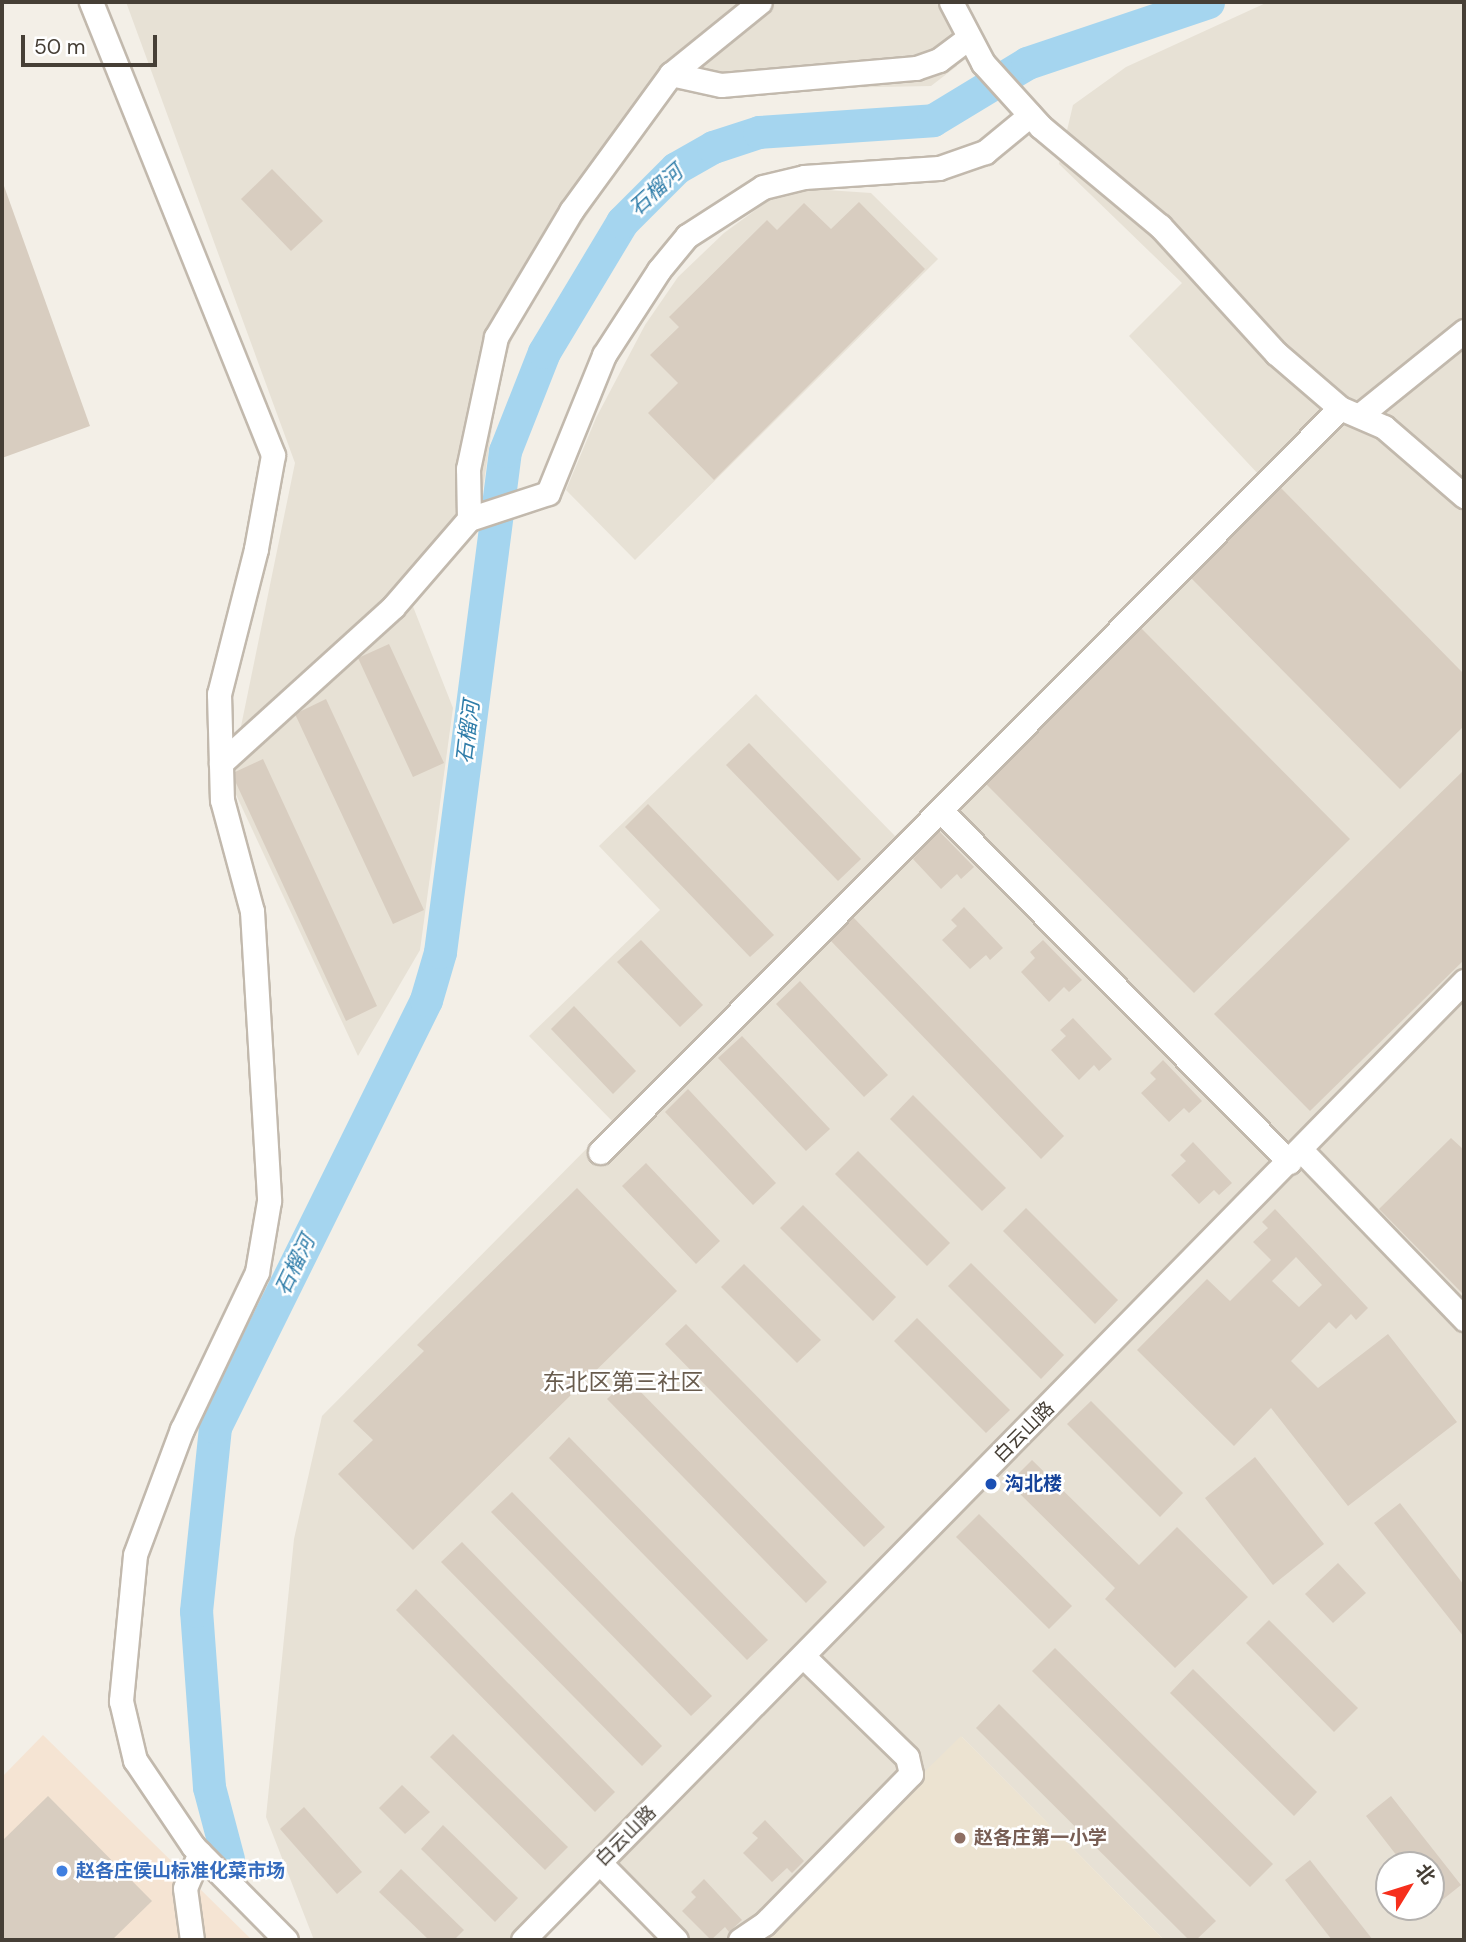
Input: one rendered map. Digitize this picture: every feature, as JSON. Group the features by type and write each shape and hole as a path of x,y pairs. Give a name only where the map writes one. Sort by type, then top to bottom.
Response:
{"street":[{"path":"473,517 468,469 496,337 571,211 671,74 760,2"},
{"path":"97,5 273,455 256,550 219,694 222,800 252,911 269,1201 257,1272 182,1429 135,1555 121,1700 135,1760 200,1853 286,1940"},
{"path":"950,6 983,63 1006,91 1030,115 1160,226 1276,353 1350,411 1384,427 1464,496"},
{"path":"671,74 721,85 916,68 939,60 968,38"},
{"path":"221,763 393,607 473,517 548,493 604,355 659,270 687,236 762,187 804,177 939,168 985,152 1030,115"},
{"path":"600,1152 940,810 1350,411 1464,331"},
{"path":"940,810 1464,1319"},
{"name":"白云山路","path":"523,1940 1296,1156 1464,981"},
{"path":"740,1940 764,1924 911,1774 907,1757 803,1656"},
{"path":"192,1940 185,1888 200,1853"},
{"path":"600,1863 676,1940"}],"shaded area":[{"path":"126,2 957,2 957,66 931,86 670,91 518,319 499,381 481,502 401,590 238,741 295,463"},
{"path":"1268,2 1464,2 1464,1940 1164,1940 962,1737 754,1940 686,1940 602,1852 510,1940 314,1940 266,1817 294,1539 322,1416 613,1122 529,1036 660,910 599,846 756,694 895,836 1260,476 1129,336 1182,283 1059,164 1073,105 1126,67"},
{"path":"812,189 871,193 938,259 635,560 566,490 596,418 645,325 678,277 724,233 772,198"},
{"path":"412,604 453,708 420,950 358,1056 225,771"},
{"path":"43,1735 252,1940 2,1940 2,1777"},
{"name":"赵各庄第一小学","path":"961,1736 1164,1940 754,1940"}],"building":[{"path":"272,169 323,221 291,251 241,199"},
{"path":"4,186 90,426 2,458 2,187"},
{"path":"859,202 925,269 714,480 648,413 678,383 650,355 679,327 669,317 767,220 777,230 804,203 831,229"},
{"path":"1281,488 1464,674 1464,726 1400,789 1191,578"},
{"path":"1141,628 1350,839 1194,993 986,784"},
{"path":"389,644 444,763 413,777 358,658"},
{"path":"326,699 424,910 393,924 295,714"},
{"path":"749,743 861,859 838,881 726,765"},
{"path":"263,759 377,1006 346,1021 236,783 235,772"},
{"path":"1464,770 1464,960 1310,1111 1214,1014"},
{"path":"648,804 774,935 750,957 625,827"},
{"path":"939,831 974,867 961,879 957,874 941,889 913,859"},
{"path":"964,907 1003,948 990,960 986,955 970,969 942,940 957,926 951,920"},
{"path":"853,917 1064,1136 1041,1159 830,940"},
{"path":"641,940 703,1005 680,1027 617,962"},
{"path":"1043,940 1082,980 1069,992 1064,987 1049,1002 1021,972 1035,958 1030,952"},
{"path":"800,981 888,1075 864,1097 776,1004"},
{"path":"574,1006 636,1071 613,1094 551,1029"},
{"path":"1073,1018 1112,1059 1099,1071 1094,1065 1079,1080 1051,1050 1066,1036 1060,1030"},
{"path":"742,1036 830,1129 806,1151 718,1058"},
{"path":"1163,1060 1202,1101 1189,1113 1184,1108 1169,1122 1141,1093 1156,1079 1150,1073"},
{"path":"688,1089 776,1183 753,1205 665,1112"},
{"path":"913,1095 1006,1188 982,1211 890,1119"},
{"path":"1451,1138 1464,1150 1464,1295 1379,1209"},
{"path":"1193,1142 1232,1183 1219,1195 1214,1190 1199,1204 1171,1175 1186,1161 1180,1155"},
{"path":"858,1151 950,1243 927,1266 835,1174"},
{"path":"646,1163 720,1241 696,1264 622,1186"},
{"path":"577,1188 677,1291 413,1550 338,1474 373,1440 353,1421 424,1351 417,1345"},
{"path":"803,1205 896,1297 873,1321 780,1228"},
{"path":"1026,1208 1118,1300 1095,1324 1003,1231"},
{"path":"1275,1209 1368,1308 1356,1320 1351,1314 1336,1329 1329,1322 1291,1361 1318,1388 1388,1334 1457,1422 1348,1506 1271,1408 1234,1446 1137,1350 1207,1279 1230,1301 1271,1260 1253,1242 1268,1228 1262,1222","holes":["1296,1257 1322,1285 1299,1307 1272,1281"]},
{"path":"971,1263 1064,1355 1041,1379 948,1286"},
{"path":"744,1264 821,1340 797,1363 721,1287"},
{"path":"917,1318 1010,1410 986,1433 894,1341"},
{"path":"686,1324 885,1527 864,1547 665,1344"},
{"path":"628,1379 827,1582 806,1603 607,1399"},
{"path":"1091,1401 1183,1493 1160,1517 1067,1424"},
{"path":"569,1437 768,1640 747,1660 549,1458"},
{"path":"1255,1457 1324,1544 1273,1585 1205,1498"},
{"path":"1032,1460 1139,1565 1177,1527 1248,1597 1175,1668 1105,1599 1115,1588 1009,1483"},
{"path":"512,1492 712,1696 691,1716 491,1512"},
{"path":"1400,1503 1464,1585 1464,1637 1374,1523"},
{"path":"979,1514 1072,1606 1049,1629 956,1537"},
{"path":"462,1542 662,1746 642,1766 441,1562"},
{"path":"1338,1563 1366,1593 1333,1623 1305,1594"},
{"path":"416,1589 615,1792 595,1812 396,1610"},
{"path":"1269,1620 1358,1708 1334,1732 1246,1643"},
{"path":"1055,1648 1273,1864 1250,1887 1032,1671"},
{"path":"1193,1669 1317,1792 1294,1816 1170,1693"},
{"path":"999,1704 1216,1921 1196,1940 1189,1940 976,1728"},
{"path":"453,1734 568,1847 545,1870 430,1757"},
{"path":"402,1785 430,1812 405,1834 379,1808"},
{"name":"赵各庄侯山标准化菜市场","path":"48,1796 152,1901 112,1940 2,1940 2,1841"},
{"path":"1391,1796 1434,1851 1393,1851 1366,1816"},
{"path":"304,1807 362,1872 337,1894 280,1829"},
{"path":"765,1820 804,1861 792,1873 787,1868 772,1882 743,1853 758,1838 752,1833"},
{"path":"443,1825 518,1898 495,1922 421,1849"},
{"path":"1310,1860 1373,1940 1332,1940 1285,1880"},
{"path":"1445,1865 1461,1885 1445,1898"},
{"path":"401,1869 464,1930 454,1940 429,1940 379,1892"},
{"path":"704,1879 742,1920 729,1932 725,1927 711,1940 682,1911 696,1897 691,1892"}],"waterway":[{"name":"石榴河","path":"228,1859 209,1787 196,1611 215,1427 426,1000 440,952 505,451 544,352 622,222 676,168 713,147 759,132 933,120 1027,63 1208,2"}],"place":[{"name":"沟北楼","path":"991,1484"},
{"name":"赵各庄第一小学","path":"960,1838"},
{"name":"赵各庄侯山标准化菜市场","path":"62,1871"}],"district":[{"name":"东北区第三社区","path":"623,1382"}]}
